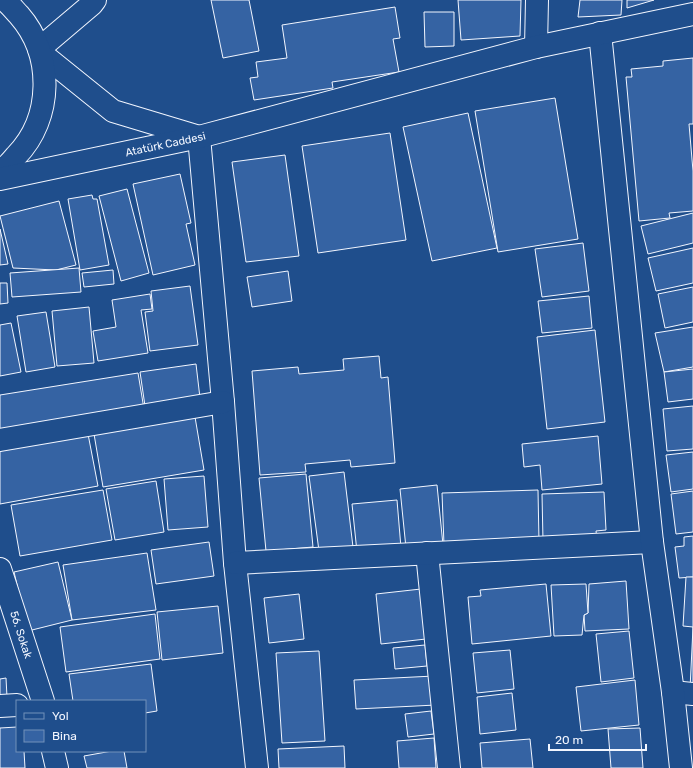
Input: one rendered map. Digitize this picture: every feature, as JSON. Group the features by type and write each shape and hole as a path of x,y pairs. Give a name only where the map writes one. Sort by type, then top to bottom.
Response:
{"street":[{"name":"Atatürk Caddesi","path":"0,171 26,146 40,117 46,85 40,51 27,25 4,0"},
{"path":"40,51 95,0"},
{"path":"536,47 537,0"},
{"path":"257,768 235,562 223,402 199,136 536,47 693,14"},
{"path":"600,33 652,542 683,693 681,768"},
{"name":"Atatürk Caddesi","path":"40,51 113,111 199,136"},
{"name":"Atatürk Caddesi","path":"0,179 199,136"},
{"path":"0,440 223,402"},
{"path":"235,562 652,542"},
{"path":"426,554 449,768"},
{"name":"56. Sokak","path":"0,569 43,700"},
{"path":"0,706 16,705"},
{"path":"53,752 57,768"}],"building":[{"path":"211,0 249,0 259,51 223,58"},
{"path":"458,0 521,0 520,36 461,40"},
{"path":"580,0 622,0 621,15 578,17"},
{"path":"627,0 654,0 627,8"},
{"path":"395,7 400,38 393,39 399,72 332,82 333,88 254,100 250,78 258,77 256,62 287,58 282,25"},
{"path":"424,12 454,12 454,46 425,47"},
{"path":"693,58 693,124 689,124 693,171 693,211 669,213 670,218 639,221 626,77 632,77 631,69 663,66 663,61"},
{"path":"555,98 578,239 498,252 475,111"},
{"path":"468,113 497,248 432,261 403,127"},
{"path":"390,133 406,240 318,253 302,146"},
{"path":"285,155 299,256 246,262 232,162"},
{"path":"180,174 191,223 186,224 195,265 153,275 133,184"},
{"path":"127,189 149,273 121,281 99,196"},
{"path":"92,195 93,199 97,199 109,265 80,270 68,199"},
{"path":"59,201 76,265 56,270 13,268 0,216"},
{"path":"693,213 693,243 648,254 641,226"},
{"path":"0,229 8,264 0,265"},
{"path":"583,243 589,291 542,297 535,249"},
{"path":"693,248 693,283 656,291 648,258"},
{"path":"79,268 81,292 12,297 10,273"},
{"path":"113,270 114,284 84,287 82,273"},
{"path":"288,271 292,301 252,307 247,277"},
{"path":"0,283 7,283 8,303 0,304"},
{"path":"190,286 198,345 150,351 145,312 153,311 151,291"},
{"path":"693,287 693,322 665,328 658,294"},
{"path":"150,294 152,309 141,310 148,353 98,361 93,331 116,327 112,300"},
{"path":"589,296 592,328 542,333 538,301"},
{"path":"89,307 94,363 57,366 52,311"},
{"path":"46,312 55,367 26,372 17,316"},
{"path":"11,323 21,372 0,376 0,325"},
{"path":"693,327 693,367 664,372 655,333"},
{"path":"595,330 605,422 547,429 537,337"},
{"path":"379,356 381,378 388,377 395,463 351,467 350,460 305,464 306,472 260,475 252,371 298,367 299,374 344,370 343,359"},
{"path":"196,364 200,398 145,406 140,372"},
{"path":"693,369 693,399 668,402 664,372"},
{"path":"138,373 144,409 0,432 0,395"},
{"path":"693,406 693,449 667,451 663,409"},
{"path":"195,417 204,470 103,487 94,434"},
{"path":"88,434 98,486 0,504 0,451"},
{"path":"598,436 602,484 542,490 540,465 524,467 522,444"},
{"path":"693,452 693,489 671,492 666,455"},
{"path":"344,472 353,547 319,551 309,476"},
{"path":"306,474 313,547 266,551 259,478"},
{"path":"204,476 208,527 168,530 164,479"},
{"path":"156,481 164,532 115,540 106,489"},
{"path":"437,485 443,545 406,548 400,489"},
{"path":"103,490 112,540 20,556 11,505"},
{"path":"538,490 539,542 444,545 442,493"},
{"path":"693,491 693,532 676,534 671,494"},
{"path":"604,492 606,530 596,531 597,539 543,541 542,494"},
{"path":"397,500 401,548 357,552 352,504"},
{"path":"693,536 693,577 679,578 675,547 684,546 684,537"},
{"path":"209,542 214,576 156,584 151,550"},
{"path":"147,553 156,610 72,620 63,565"},
{"path":"58,562 72,620 28,631 14,572"},
{"path":"686,577 693,577 693,627 683,626"},
{"path":"626,581 629,629 585,631 584,615 588,613 589,584"},
{"path":"546,584 551,636 472,644 468,597 481,596 480,590"},
{"path":"586,584 588,613 584,615 582,635 554,636 551,585"},
{"path":"421,589 426,639 381,644 376,594"},
{"path":"299,594 304,639 269,643 264,598"},
{"path":"218,606 223,653 162,660 157,612"},
{"path":"155,614 160,659 66,672 60,627"},
{"path":"693,627 693,689 690,689"},
{"path":"629,631 634,678 601,682 596,634"},
{"path":"425,645 427,666 395,669 393,648"},
{"path":"510,650 514,689 477,693 473,653"},
{"path":"319,651 325,741 282,743 276,653"},
{"path":"151,664 157,711 146,713 146,700 73,700 69,674"},
{"path":"434,676 436,705 356,709 354,680"},
{"path":"6,678 7,697 0,697 0,679"},
{"path":"635,680 639,725 581,731 576,687"},
{"path":"512,693 516,730 480,734 477,697"},
{"path":"431,711 434,734 408,737 405,714"},
{"path":"16,727 16,752 24,752 25,768 0,768 0,728"},
{"path":"640,728 643,768 611,768 608,729"},
{"path":"434,738 436,768 399,768 397,741"},
{"path":"530,739 533,768 482,768 480,743"},
{"path":"344,746 345,768 279,768 278,749"},
{"path":"106,752 124,752 127,768 87,768 84,756"}]}
